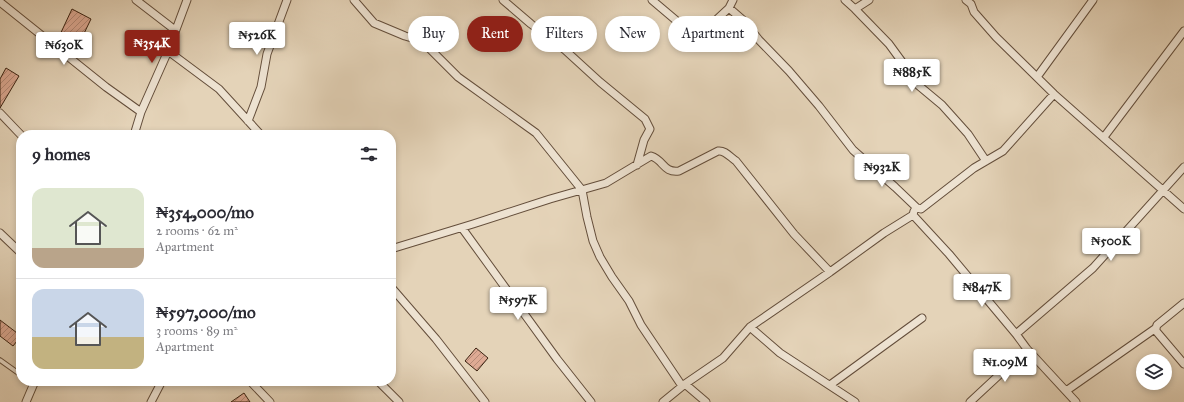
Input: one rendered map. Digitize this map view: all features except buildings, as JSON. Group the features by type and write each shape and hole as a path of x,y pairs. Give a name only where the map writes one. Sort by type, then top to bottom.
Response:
{"street":[{"path":"136,0 175,30"},
{"path":"136,130 141,112 168,51 187,0"},
{"path":"248,121 261,87 267,54 287,0"},
{"path":"354,0 374,23 405,36 422,41 458,78 536,133 582,190 587,217 600,257 641,324 684,385 706,402"},
{"path":"503,0 565,50 600,82 645,119 650,129 644,140 637,165"},
{"path":"652,0 691,32 696,34 701,34 729,8 733,0"},
{"path":"845,0 889,44 918,85 942,105 968,134 986,161"},
{"path":"855,10 869,0"},
{"path":"1037,77 1093,0"},
{"path":"970,1 974,12 996,37 1054,94 1184,209"},
{"path":"0,2 106,87 141,112"},
{"path":"729,8 744,21 759,40 794,77 819,106 852,150 895,187 915,207 920,209 974,168 1003,151 1054,94"},
{"path":"1104,137 1184,31"},
{"path":"168,51 220,88 256,130"},
{"path":"0,113 16,130"},
{"path":"396,248 606,183 651,156 655,157 668,170 678,171 718,151 724,152 736,161 794,234 830,272"},
{"path":"1016,334 1093,268 1184,167"},
{"path":"663,402 684,385 723,358 750,327 830,272 884,232 913,216 915,207"},
{"path":"913,216 949,254 1016,334 1027,350 1076,402"},
{"path":"462,228 557,360 591,402"},
{"path":"0,233 16,248"},
{"path":"396,293 436,339 485,402"},
{"path":"1066,391 1156,328 1157,325 1184,303"},
{"path":"830,385 922,318"},
{"path":"750,327 780,353 855,402"},
{"path":"1156,328 1156,331 1184,364"},
{"path":"970,402 1027,350"},
{"path":"26,402 32,386"},
{"path":"151,402 159,386"},
{"path":"255,386 270,402"},
{"path":"383,386 399,402"}],"lane":[{"path":"0,360 16,371"}]}
